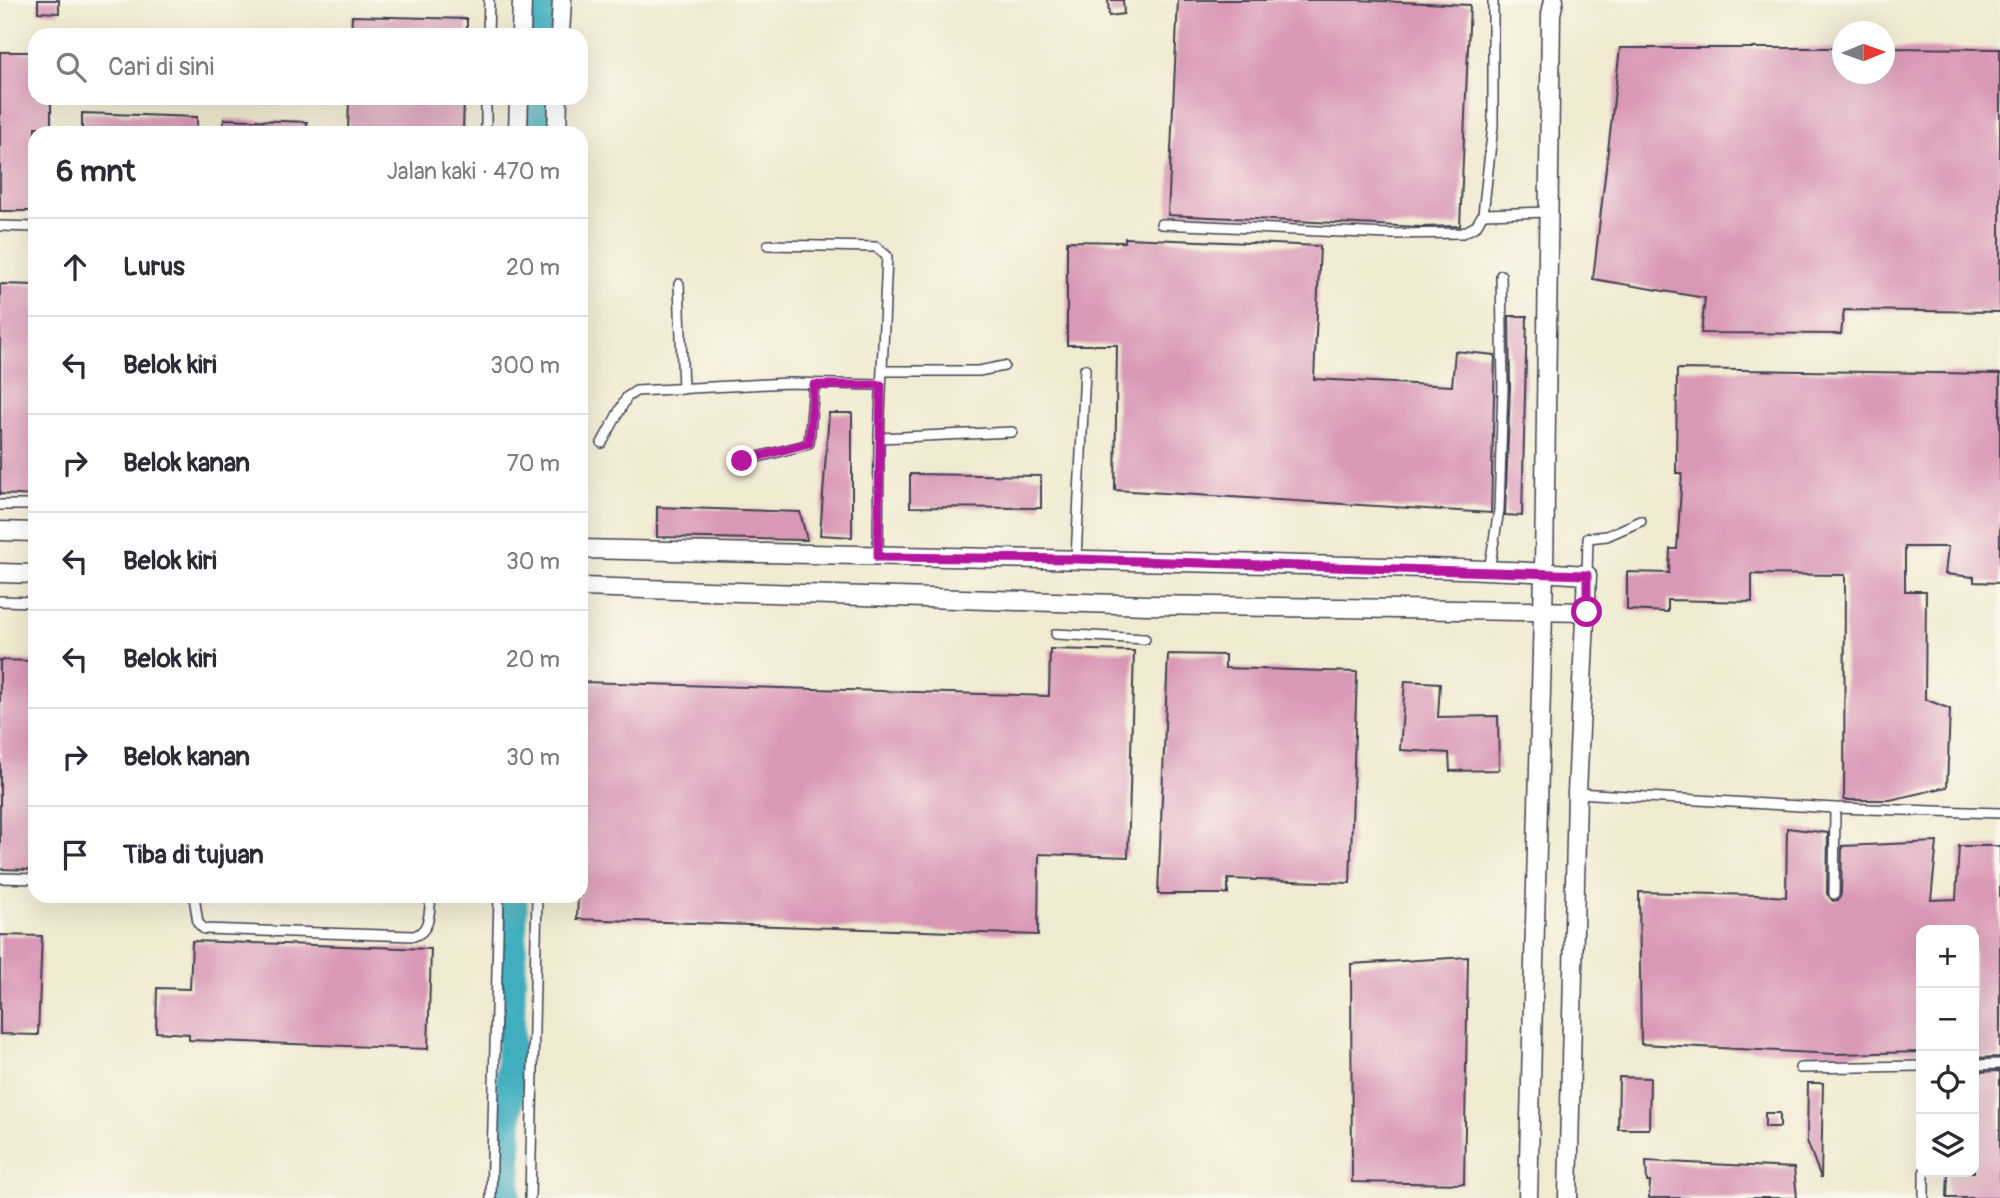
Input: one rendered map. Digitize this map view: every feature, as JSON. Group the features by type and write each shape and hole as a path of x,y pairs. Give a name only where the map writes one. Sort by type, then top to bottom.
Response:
{"street":[{"path":"521,28 522,0"},
{"path":"561,28 562,0"},
{"path":"1528,1198 1545,572 1550,14 1553,0"},
{"path":"518,126 519,105"},
{"path":"557,126 558,105"},
{"path":"0,531 28,532"},
{"path":"588,550 1076,559 1587,575 1577,793 1568,1198"},
{"path":"0,573 28,574"},
{"path":"588,587 1148,605 1587,612"}],"lane":[{"path":"488,28 489,0"},
{"path":"1161,224 1388,234 1463,233 1476,226 1483,214 1493,126 1493,0"},
{"path":"486,105 486,126"},
{"path":"1483,214 1549,212"},
{"path":"0,226 28,227"},
{"path":"768,245 876,247 887,256 879,438 878,557"},
{"path":"1489,570 1499,510 1503,387 1501,275"},
{"path":"679,284 683,389"},
{"path":"883,371 979,371 1004,366"},
{"path":"1076,559 1085,369"},
{"path":"602,443 627,397 636,391 788,383 881,385"},
{"path":"742,461 809,443 814,385"},
{"path":"879,438 1012,432"},
{"path":"0,505 28,505"},
{"path":"1587,575 1588,538 1607,536 1642,521"},
{"path":"0,601 28,602"},
{"path":"1056,634 1145,639"},
{"path":"1577,793 1835,808 2000,813"},
{"path":"1834,894 1835,808"},
{"path":"0,878 28,879"},
{"path":"195,903 198,923 204,929 414,936 424,931 427,926 430,903"},
{"path":"491,1198 499,903"},
{"path":"530,1198 537,903"},
{"path":"1979,1065 2000,1064"},
{"path":"1800,1068 1916,1066"},
{"path":"1924,1177 1924,1198"}],"building":[{"path":"38,0 59,0 59,13 38,12"},
{"path":"1108,0 1123,0 1124,14 1109,16"},
{"path":"1178,0 1356,0 1470,5 1460,226 1420,227 1168,215"},
{"path":"352,16 467,19 467,28 351,28"},
{"path":"1620,48 1832,48 1832,84 1895,84 1895,48 2000,49 2000,312 1844,310 1841,334 1701,333 1705,298 1593,279"},
{"path":"0,52 28,52 28,105 51,105 51,126 28,126 28,211 0,211"},
{"path":"349,105 464,105 463,126 348,126"},
{"path":"82,113 197,117 197,126 82,126"},
{"path":"224,119 307,122 307,126 224,126"},
{"path":"1125,238 1320,246 1314,379 1452,386 1455,351 1495,355 1491,513 1115,490 1117,345 1067,345 1067,241 1125,242"},
{"path":"0,284 28,285 28,496 0,494"},
{"path":"1509,316 1527,316 1522,516 1505,515 1510,387"},
{"path":"1677,369 2000,374 2000,583 1974,582 1974,577 1945,574 1948,547 1905,547 1905,591 1926,591 1925,699 1950,709 1947,787 1890,800 1844,800 1845,575 1752,574 1752,602 1668,600 1668,612 1627,610 1627,572 1669,573 1670,549 1677,549 1682,473 1676,473"},
{"path":"829,413 852,413 852,537 820,535"},
{"path":"910,474 1041,476 1041,508 910,507"},
{"path":"657,507 800,512 807,540 657,537"},
{"path":"1050,649 1134,651 1128,857 1039,854 1038,935 577,919 578,903 588,903 588,682 1049,696"},
{"path":"1168,654 1225,655 1225,668 1357,672 1350,883 1228,879 1228,894 1158,894"},
{"path":"0,660 28,661 28,870 0,869"},
{"path":"1405,681 1440,683 1438,717 1498,716 1499,770 1450,771 1449,753 1400,750"},
{"path":"1787,828 1828,833 1827,894 1833,901 1838,900 1841,894 1842,846 1937,842 1931,900 1956,899 1959,846 2000,846 2000,1057 1979,1058 1979,925 1916,925 1916,1052 1835,1054 1641,1044 1639,892 1786,897"},
{"path":"0,935 42,936 38,1035 0,1034"},
{"path":"192,941 431,949 428,1049 189,1040 189,1034 156,1032 157,988 190,989"},
{"path":"1468,957 1464,1184 1352,1182 1351,964"},
{"path":"2000,1071 2000,1198 1947,1198 1948,1177 1979,1177 1979,1072"},
{"path":"1619,1077 1650,1078 1649,1129 1618,1129"},
{"path":"1808,1083 1823,1083 1821,1178 1807,1141"},
{"path":"1765,1113 1780,1113 1780,1127 1765,1127"},
{"path":"1646,1161 1794,1168 1797,1198 1649,1198 1650,1182 1647,1182"}],"waterway":[{"path":"540,28 541,0"},
{"path":"538,105 538,126"},
{"path":"507,1198 514,903"}],"route":[{"path":"742,461 809,443 814,385 881,385 878,557 1076,559 1587,575 1587,612"}]}
